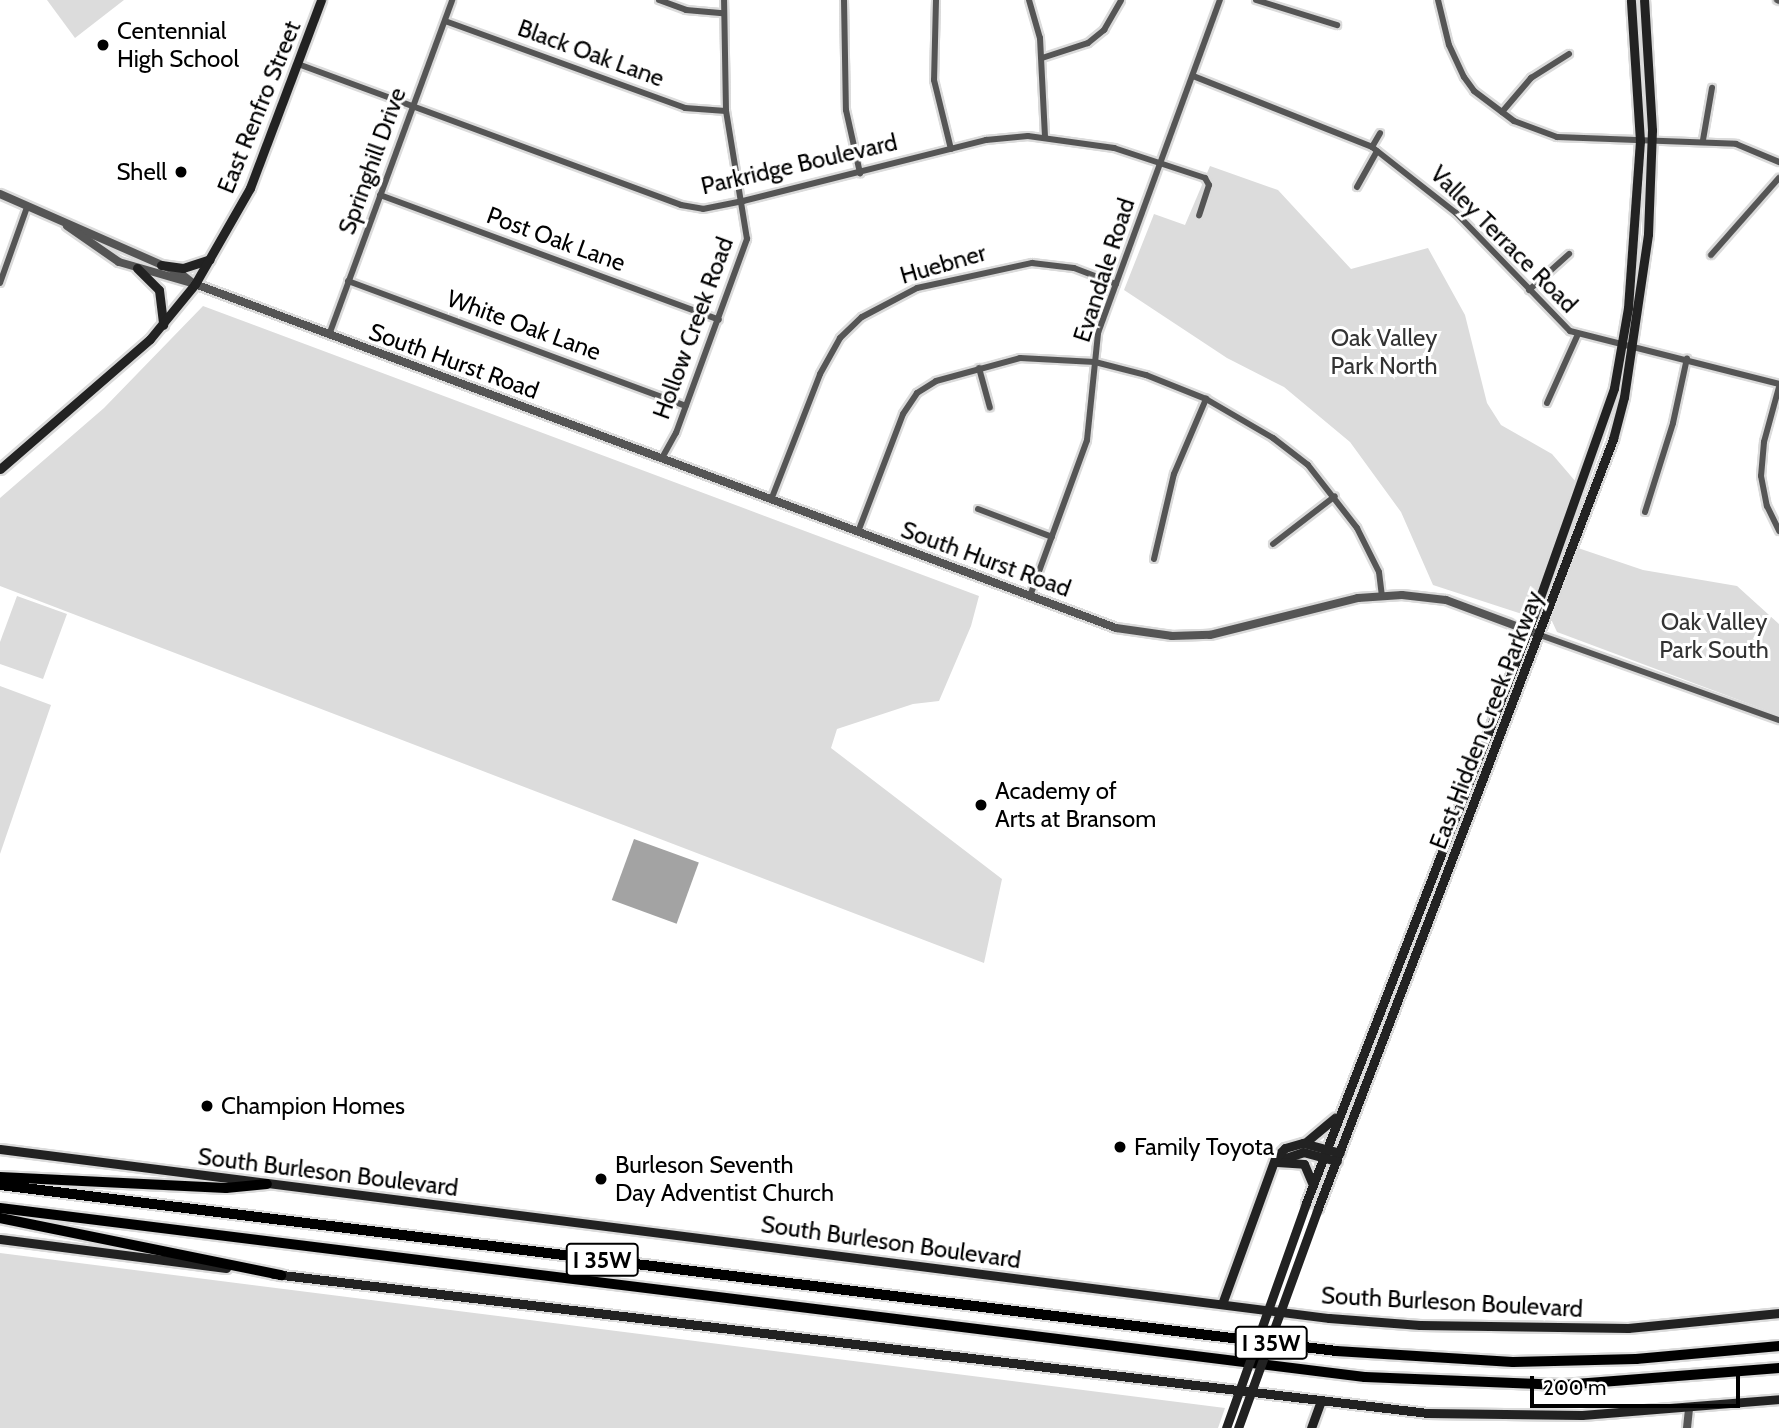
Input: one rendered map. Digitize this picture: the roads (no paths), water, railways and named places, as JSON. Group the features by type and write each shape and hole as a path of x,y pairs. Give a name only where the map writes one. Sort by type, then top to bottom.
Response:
{"highway":[{"path":"0,1177 226,1188 267,1184"},
{"name":"I 35W","path":"0,1185 1336,1352 1527,1362 1636,1359 1779,1346"},
{"name":"I 35W","path":"0,1208 1365,1377 1563,1385 1779,1368"},
{"path":"0,1217 281,1275"}],"main road":[{"name":"East Renfro Street","path":"0,469 163,324 195,284 250,188 321,0"},
{"name":"East Hidden Creek Parkway","path":"1226,1428 1312,1184 1361,1067 1603,428 1622,344 1640,141 1631,0"},
{"name":"East Hidden Creek Parkway","path":"1238,1428 1318,1208 1613,439 1632,346 1648,234 1651,141 1644,0"},
{"path":"161,265 183,268 212,258"},
{"path":"137,268 159,290 163,324"},
{"path":"1222,1304 1273,1162 1285,1148 1303,1143 1330,1127 1361,1067"},
{"path":"1303,1143 1338,1157"},
{"name":"South Burleson Boulevard","path":"0,1149 1222,1304 1420,1325 1628,1328 1779,1313"},
{"path":"1273,1162 1297,1152 1325,1153"},
{"path":"1273,1162 1304,1164 1312,1184"},
{"path":"0,1240 1320,1403 1503,1417 1689,1409 1779,1399"},
{"path":"1311,1428 1320,1403"}],"street":[{"name":"Springhill Drive","path":"329,335 453,0"},
{"path":"659,0 686,10 723,13"},
{"name":"Hollow Creek Road","path":"662,458 719,320 747,239 743,201 726,111 724,0"},
{"path":"844,0 846,110 860,173"},
{"path":"936,0 934,80 951,149"},
{"path":"1029,0 1042,58 1045,137"},
{"path":"1042,58 1088,43 1104,30 1121,0"},
{"name":"Evandale Road","path":"1030,596 1087,440 1098,333 1220,0"},
{"path":"1256,0 1337,25"},
{"path":"1448,0 1438,1 1449,45 1464,77 1474,91 1502,112 1557,137 1640,141 1703,140 1736,144 1779,162"},
{"name":"Black Oak Lane","path":"445,20 685,108 726,111"},
{"path":"1502,112 1531,78 1569,54"},
{"name":"Parkridge Boulevard","path":"298,64 681,205 703,209 986,141 1045,137 1114,148 1205,178 1209,185 1199,215"},
{"name":"Valley Terrace Road","path":"1193,76 1375,149 1456,212 1555,320 1578,334 1687,358 1779,386"},
{"path":"1703,140 1712,88"},
{"path":"1357,187 1380,133"},
{"path":"1711,255 1779,178"},
{"name":"South Hurst Road","path":"0,194 67,226 161,265 195,284"},
{"name":"Post Oak Lane","path":"380,195 719,320"},
{"path":"0,283 27,206"},
{"name":"South Hurst Road","path":"67,226 103,253 137,268 195,284 1116,628 1172,636 1229,633 1325,605 1382,595 1446,600 1779,720"},
{"path":"1529,290 1569,254"},
{"name":"Huebner","path":"771,500 820,374 841,338 862,317 916,288 1032,263 1074,268 1116,284"},
{"name":"White Oak Lane","path":"348,281 686,405"},
{"path":"1547,403 1578,334"},
{"path":"858,532 903,415 917,393 936,381 1020,358 1095,362 1146,375 1206,399 1273,438 1335,496 1379,572 1382,595"},
{"path":"1645,512 1673,424 1687,358"},
{"path":"979,368 990,408"},
{"path":"1779,386 1764,442 1760,477 1767,506 1779,531"},
{"path":"1154,559 1174,474 1206,399"},
{"path":"1273,544 1335,496"},
{"path":"978,509 1052,537"},
{"path":"1687,1428 1689,1409"}],"place":[{"name":"Centennial High School","path":"103,45"},
{"name":"Shell","path":"181,172"},
{"name":"Academy of Arts at Bransom","path":"981,805"},
{"name":"Champion Homes","path":"207,1106"},
{"name":"Family Toyota","path":"1120,1147"},
{"name":"Burleson Seventh Day Adventist Church","path":"601,1179"}],"park label":[{"name":"Oak Valley Park North","path":"1384,352"},
{"name":"Oak Valley Park South","path":"1714,636"}]}
